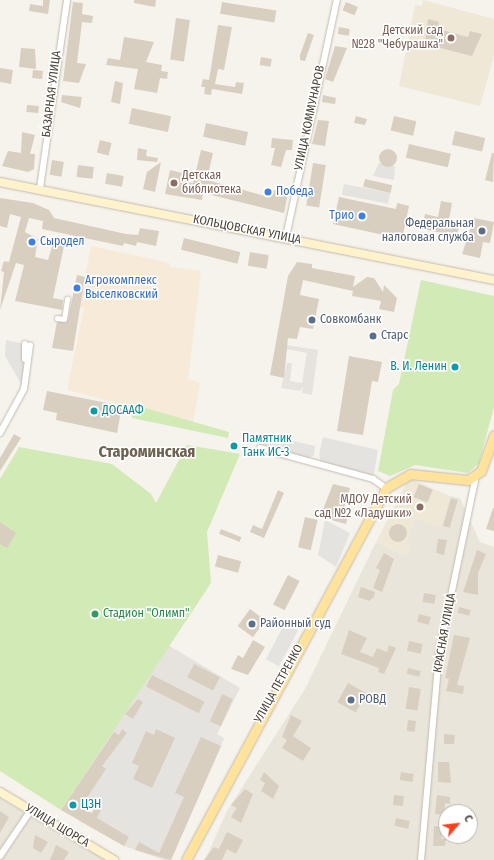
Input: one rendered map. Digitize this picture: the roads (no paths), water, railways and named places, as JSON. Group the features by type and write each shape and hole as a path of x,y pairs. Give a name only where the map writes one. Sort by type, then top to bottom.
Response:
{"main road":[{"name":"КОЛЬЦОВСКАЯ УЛИЦА","path":"0,182 40,188 494,280"},
{"name":"КРАСНАЯ УЛИЦА","path":"476,476 487,460 494,436"},
{"path":"386,488 410,474 455,481 476,476"},
{"name":"УЛИЦА ПЕТРЕНКО","path":"186,860 386,488"},
{"name":"УЛИЦА ЩОРСА","path":"0,792 114,860"}],"street":[{"name":"БАЗАРНАЯ УЛИЦА","path":"40,188 67,0"},
{"name":"УЛИЦА КОММУНАРОВ","path":"286,237 337,0"},
{"path":"57,318 64,319 67,299"},
{"path":"0,432 15,407 25,379 28,345"},
{"path":"260,448 373,479 386,488"},
{"name":"КРАСНАЯ УЛИЦА","path":"421,860 438,653 476,476"},
{"path":"0,856 31,810"}],"place":[{"name":"Детский сад №28 \"Чебурашка\"","path":"451,38"},
{"name":"Детская библиотека","path":"174,183"},
{"name":"Победа","path":"268,192"},
{"name":"Трио","path":"362,216"},
{"name":"Федеральная налоговая служба","path":"482,231"},
{"name":"Сыродел","path":"32,242"},
{"name":"Агрокомплекс Выселковский","path":"77,288"},
{"name":"Совкомбанк","path":"312,320"},
{"name":"Старс","path":"373,336"},
{"name":"В. И. Ленин","path":"455,367"},
{"name":"ДОСААФ","path":"94,411"},
{"name":"Памятник Танк ИС-3","path":"234,446"},
{"name":"МДОУ Детский сад №2 «Ладушки»","path":"420,507"},
{"name":"Стадион \"Олимп\"","path":"95,614"},
{"name":"Районный суд","path":"252,624"},
{"name":"РОВД","path":"351,700"},
{"name":"ЦЗН","path":"73,805"}],"district":[{"name":"Староминская","path":"147,452"}]}
